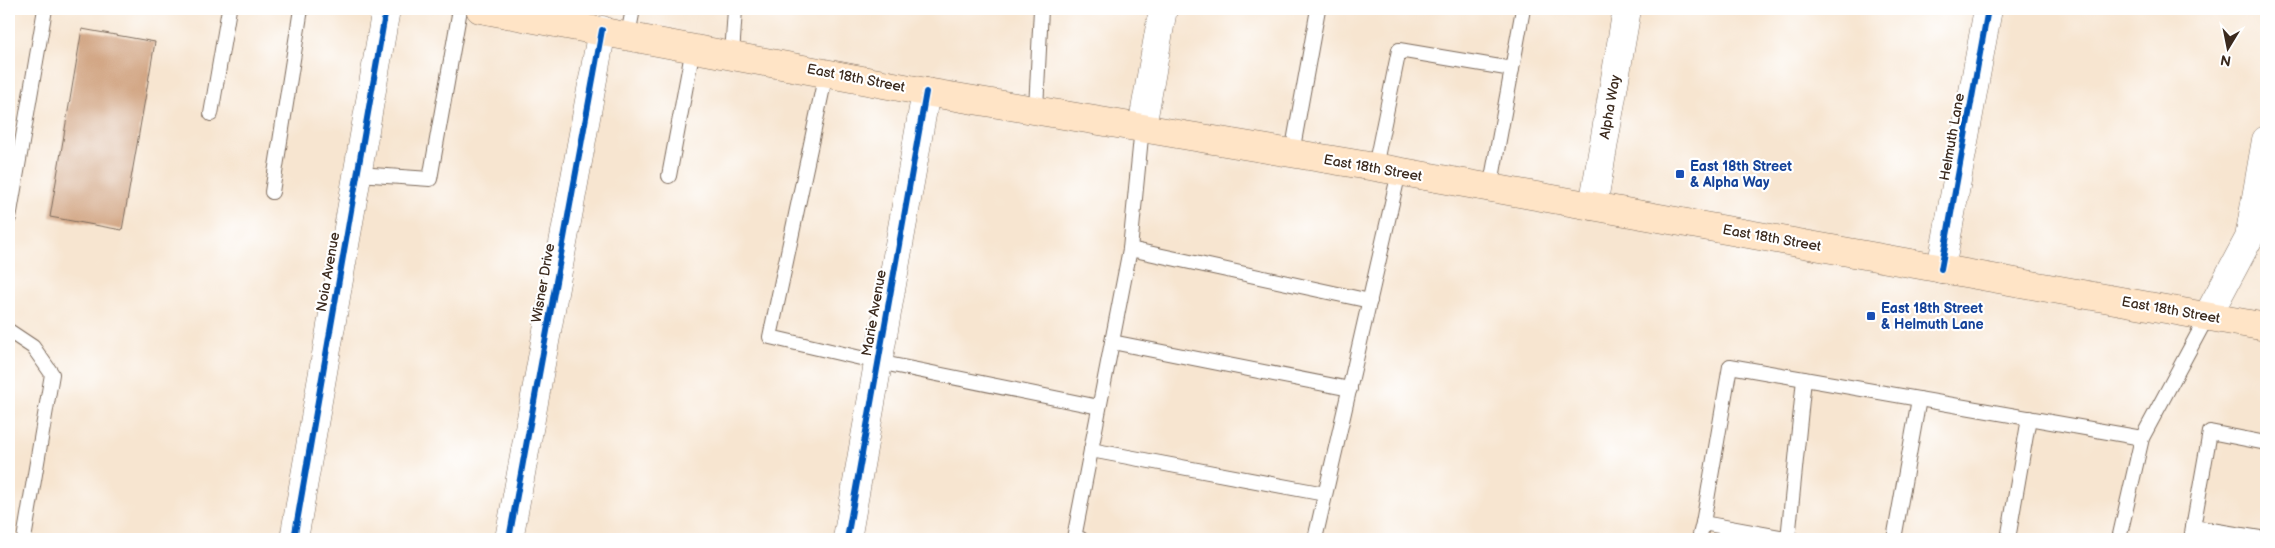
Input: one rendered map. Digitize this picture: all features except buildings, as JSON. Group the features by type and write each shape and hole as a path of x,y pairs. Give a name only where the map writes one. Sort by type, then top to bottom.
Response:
{"main road":[{"name":"East 18th Street","path":"480,9 602,30 926,92 1292,153 2266,327"}],"street":[{"name":"Noia Avenue","path":"294,539 386,9"},
{"path":"1142,127 1162,9"},
{"name":"Alpha Way","path":"1593,206 1627,9"},
{"name":"Helmuth Lane","path":"1941,269 1988,9"},
{"name":"Wisner Drive","path":"509,539 602,30"},
{"name":"Marie Avenue","path":"847,539 926,92"},
{"path":"2207,317 2258,240 2266,140"}],"lane":[{"path":"9,218 45,9"},
{"path":"211,114 229,9"},
{"path":"272,192 301,9"},
{"path":"358,174 430,179 460,9"},
{"path":"628,36 633,9"},
{"path":"732,55 735,9"},
{"path":"1036,109 1041,9"},
{"path":"1292,153 1318,9"},
{"path":"1490,189 1523,9"},
{"path":"669,176 693,48"},
{"path":"1315,539 1370,302 1387,170 1399,50 1512,69"},
{"path":"826,73 770,336 878,362 1099,407"},
{"path":"1081,539 1074,538 1130,249 1142,127"},
{"path":"1130,249 1370,302"},
{"path":"2120,539 2142,438 2207,317"},
{"path":"9,331 33,347 52,374 24,539"},
{"path":"1112,342 1350,389"},
{"path":"1699,539 1730,366 2142,438"},
{"path":"1702,523 1790,539 1804,379"},
{"path":"1894,539 1919,399"},
{"path":"2008,539 2029,418"},
{"path":"2266,443 2210,432 2192,533 2266,539"},
{"path":"1091,450 1326,494"}],"cycle path":[{"path":"294,539 386,9"},
{"path":"1941,269 1988,9"},
{"path":"509,539 602,30"},
{"path":"847,539 926,92"}],"place":[{"name":"East 18th Street & Alpha Way","path":"1680,174"},
{"name":"East 18th Street & Helmuth Lane","path":"1871,316"}]}
